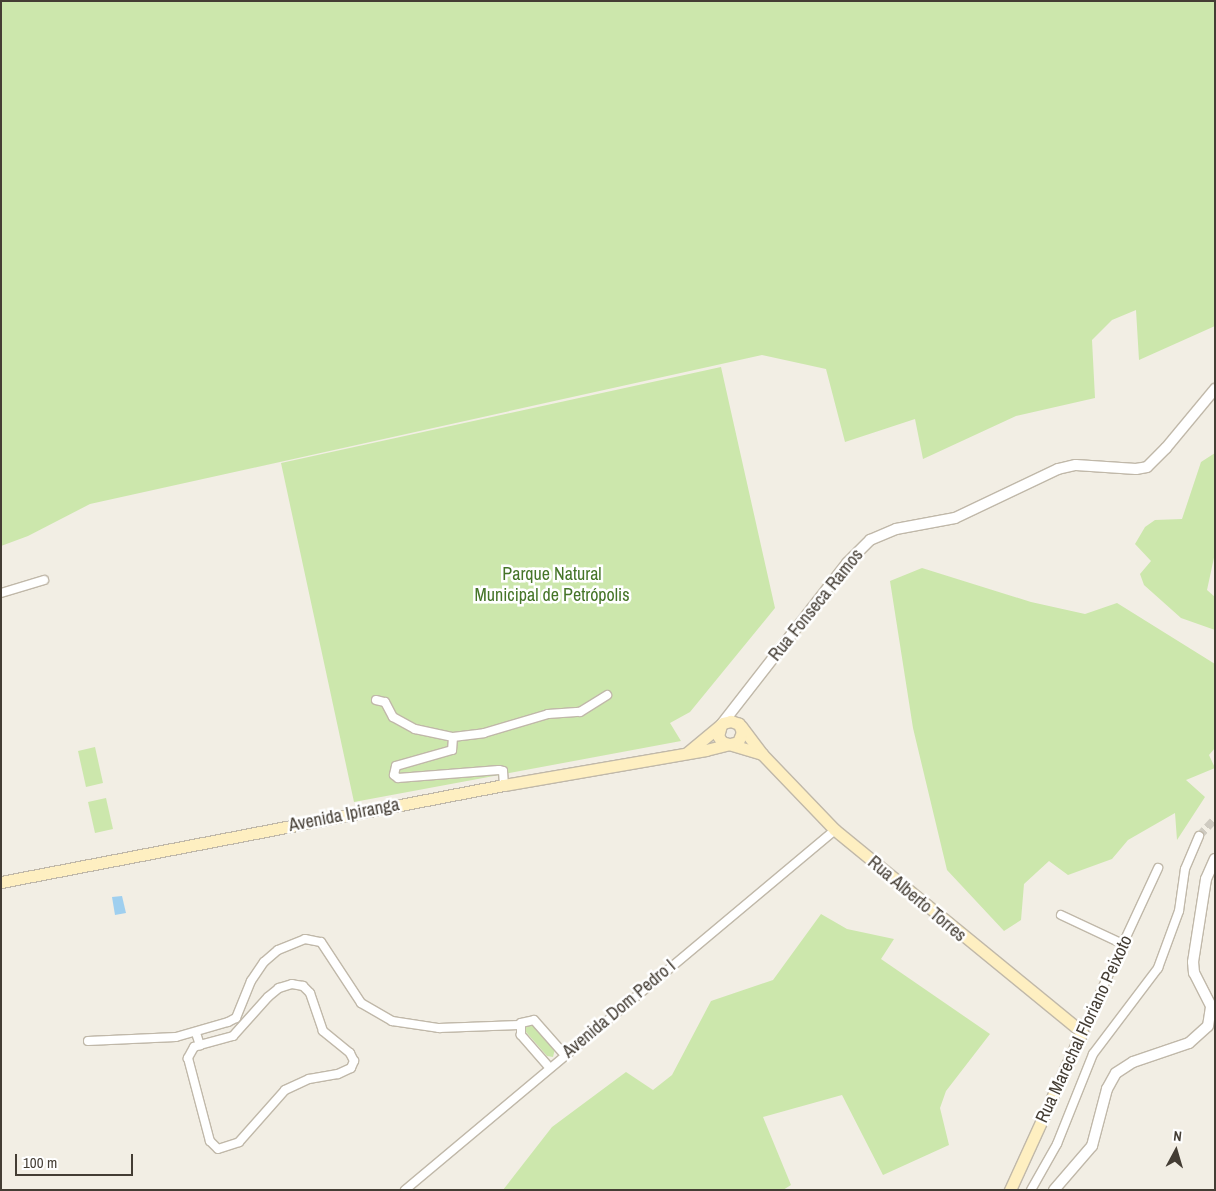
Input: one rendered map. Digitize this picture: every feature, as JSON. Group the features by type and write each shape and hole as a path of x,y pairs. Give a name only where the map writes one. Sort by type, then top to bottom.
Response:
{"main road":[{"path":"730,745 740,739 740,724 731,721 721,725 720,739 730,745 762,754"},
{"name":"Rua Alberto Torres","path":"740,724 762,754 835,830 1082,1032"},
{"name":"Avenida Ipiranga","path":"687,753 721,725"},
{"name":"Avenida Ipiranga","path":"1,882 504,785 730,745"},
{"name":"Rua Marechal Floriano Peixoto","path":"1010,1190 1082,1032"}],"street":[{"name":"Rua Fonseca Ramos","path":"721,725 847,563 870,540 896,529 955,518 1058,469 1076,465 1136,469 1147,467 1166,448 1215,389"},
{"path":"1,593 44,580"},
{"path":"376,700 385,702 393,717 415,729 453,737 484,733 548,714 580,712 607,695"},
{"path":"740,699 740,724"},
{"path":"453,737 452,750 396,766 394,775 406,779 499,770 503,771 504,785"},
{"name":"Avenida Dom Pedro I","path":"405,1190 548,1067 835,830"},
{"path":"1031,1190 1057,1144 1093,1054 1158,968 1179,911 1185,869 1199,836"},
{"path":"1054,1190 1092,1146 1107,1088 1116,1073 1133,1062 1189,1043 1208,1026 1211,1006 1194,973 1193,962 1206,879 1215,859"},
{"name":"Rua Marechal Floriano Peixoto","path":"1082,1032 1158,868"},
{"path":"1061,915 1123,944"},
{"path":"88,1041 196,1033 236,1018 252,981 264,962 278,950 305,939 321,942 361,1003 392,1021 439,1028 520,1025 525,1020 534,1020 564,1054"},
{"path":"292,984 303,986 310,993 323,1032 350,1053 354,1061 351,1068 338,1074 309,1079 285,1090 239,1142 218,1149 210,1141 188,1058 194,1047 200,1045 219,1042 233,1036 279,988 292,984"},
{"path":"520,1025 521,1035 548,1067"},
{"path":"196,1033 200,1045"}],"green space":[{"path":"1,1 1215,1 1215,326 1139,360 1136,310 1112,320 1092,340 1095,398 1016,416 923,459 915,419 845,442 826,369 762,355 90,504 28,536 1,546"},
{"name":"Parque Natural Municipal de Petrópolis","path":"721,367 775,608 690,712 670,723 681,741 354,802 281,463"},
{"path":"1215,453 1215,553 1207,590 1215,597 1215,630 1181,618 1144,585 1140,574 1151,561 1135,544 1145,527 1155,520 1182,519 1201,462"},
{"path":"922,568 1031,602 1085,614 1117,603 1215,664 1215,748 1209,755 1215,768 1186,780 1205,797 1177,840 1175,813 1128,840 1112,859 1068,875 1049,861 1024,884 1021,920 1004,931 947,870 913,728 890,581"},
{"path":"95,747 103,783 86,787 78,751"},
{"path":"106,798 113,829 95,833 88,802"},
{"path":"821,914 847,929 894,939 881,959 990,1034 946,1091 940,1108 949,1145 883,1175 842,1095 763,1117 791,1185 783,1190 503,1190 552,1127 626,1072 653,1090 672,1075 711,1001 773,980"},
{"path":"533,1024 555,1049 553,1057 547,1056 526,1032 525,1026"}],"water":[{"path":"122,896 126,913 115,915 112,897"}],"tunnel":[{"path":"1199,836 1215,819"}]}
